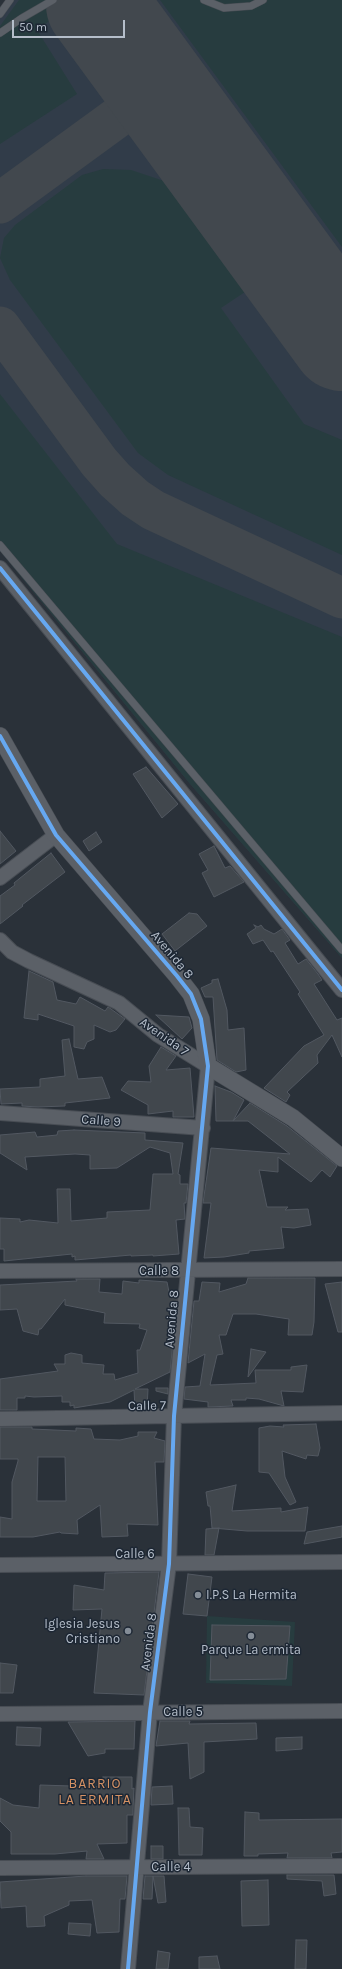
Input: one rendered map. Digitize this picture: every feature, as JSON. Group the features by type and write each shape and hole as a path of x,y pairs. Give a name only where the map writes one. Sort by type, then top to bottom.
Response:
{"street":[{"path":"0,568 342,990"},
{"name":"Avenida 8","path":"0,736 56,835 191,994 200,1018 208,1066 174,1416 169,1564 150,1712 128,1969"},
{"path":"0,878 56,835"},
{"name":"Avenida 7","path":"0,940 12,952 29,961 119,1002 158,1035 293,1118 342,1158"},
{"name":"Calle 9","path":"0,1114 203,1128"},
{"name":"Calle 8","path":"0,1271 342,1269"},
{"name":"Calle 7","path":"0,1419 342,1413"},
{"name":"Calle 6","path":"0,1565 342,1562"},
{"name":"Calle 5","path":"0,1714 342,1711"},
{"name":"Calle 4","path":"0,1868 342,1866"}],"lane":[{"path":"0,14 10,0"},
{"path":"0,33 53,0"},
{"path":"204,0 224,8 251,6 263,0"},
{"path":"0,545 342,950"}],"shaded area":[{"path":"13,0 342,0 342,958 191,785 0,551 0,17"}],"green space":[{"path":"19,0 78,0 37,30 77,94 0,144 0,26"},
{"path":"160,0 342,0 342,247"},
{"path":"103,169 131,170 164,181 245,292 221,308 304,424 342,440 342,555 168,475 138,453 10,280 0,258 4,238 15,225 82,175"},
{"path":"0,394 117,544 342,637 342,958 191,785 0,551"},
{"name":"Parque La ermita","path":"207,1616 295,1622 292,1686 206,1683"}],"building":[{"path":"146,767 178,804 162,818 133,774"},
{"path":"0,831 16,851 0,864"},
{"path":"96,832 102,842 89,851 83,841"},
{"path":"214,846 225,868 230,866 244,882 214,897 202,873 208,870 199,854"},
{"path":"51,853 65,872 0,924 0,896 15,885 14,883"},
{"path":"189,913 197,914 207,926 175,951 162,934"},
{"path":"254,925 258,927 261,925 264,929 274,934 282,929 290,940 285,943 298,964 306,959 322,980 314,984 337,1020 342,1018 342,1057 332,1035 317,1055 318,1063 287,1092 290,1095 286,1102 264,1088 304,1046 324,1035 298,994 300,992 273,951 271,952 263,940 253,944 247,934 256,928"},
{"path":"29,971 53,982 57,1000 76,1004 80,997 105,1011 108,1007 125,1019 116,1030 110,1032 94,1025 94,1039 87,1042 84,1049 74,1047 74,1026 38,1014 38,1020 24,1018"},
{"path":"218,979 227,1010 228,1030 244,1028 246,1070 236,1072 217,1060 213,997 205,997 201,988 212,983 212,980"},
{"path":"156,1015 189,1017 192,1028 182,1039"},
{"path":"69,1039 78,1079 102,1077 110,1098 65,1103 65,1106 38,1107 22,1106 22,1103 1,1104 0,1089 40,1087 40,1079 65,1076 62,1040"},
{"path":"161,1047 176,1056 166,1070 190,1068 194,1117 173,1117 173,1111 148,1114 148,1105 121,1090 128,1081 151,1082 149,1066"},
{"path":"215,1086 231,1092 244,1100 233,1121 216,1121"},
{"path":"250,1103 287,1126 337,1166 330,1177 322,1170 311,1182 278,1157 278,1172 259,1170 267,1207 288,1207 285,1210 308,1209 311,1225 294,1228 281,1227 284,1248 249,1251 249,1253 224,1257 204,1258 211,1203 203,1203 211,1148 290,1154 248,1121 233,1121"},
{"path":"74,1130 145,1133 145,1140 183,1143 178,1174 180,1175 180,1184 188,1184 186,1203 184,1203 185,1219 176,1220 179,1254 153,1256 131,1255 75,1260 75,1256 72,1257 72,1254 4,1261 4,1249 0,1249 0,1218 20,1219 20,1222 29,1220 58,1223 57,1189 70,1189 71,1221 107,1218 107,1212 150,1210 153,1174 173,1174 170,1153 150,1147 117,1168 90,1169 90,1155 75,1154 25,1157 27,1170 0,1153 0,1135 35,1132 37,1137 57,1135 58,1131"},
{"path":"248,1278 315,1278 314,1322 312,1335 288,1335 289,1319 256,1314 233,1314 226,1335 219,1335 223,1354 217,1355 210,1385 256,1383 255,1370 291,1370 291,1367 307,1365 303,1392 281,1391 284,1406 259,1399 246,1398 246,1400 231,1400 233,1406 208,1407 208,1402 184,1399 185,1387 200,1386 205,1354 188,1363 194,1301 199,1301 202,1282 220,1283 219,1292 246,1284"},
{"path":"76,1279 100,1279 99,1292 122,1294 123,1281 139,1283 139,1280 167,1282 169,1292 178,1292 170,1372 135,1389 148,1389 147,1408 135,1408 134,1390 110,1402 74,1408 74,1405 70,1406 70,1402 62,1402 62,1396 25,1396 25,1398 17,1398 17,1410 0,1410 0,1379 58,1371 54,1364 65,1364 65,1355 71,1353 82,1355 82,1363 104,1365 103,1374 114,1374 115,1380 138,1373 137,1350 140,1350 147,1330 139,1328 140,1324 104,1323 105,1313 65,1305 65,1299 41,1329 39,1329 38,1335 23,1331 17,1309 0,1310 0,1285 77,1281"},
{"path":"342,1282 342,1332 338,1332 325,1284"},
{"path":"251,1349 266,1352 248,1377"},
{"path":"156,1388 168,1388 168,1394 156,1391"},
{"path":"316,1424 320,1448 318,1456 307,1455 306,1459 282,1451 285,1477 296,1502 290,1505 269,1473 259,1472 259,1428 270,1426 284,1427 283,1425"},
{"path":"0,1427 32,1427 32,1429 76,1431 76,1428 91,1429 94,1439 120,1440 138,1436 138,1432 157,1432 154,1438 165,1441 164,1462 155,1462 158,1525 127,1524 128,1536 102,1537 100,1505 77,1520 78,1534 60,1532 33,1537 0,1537 0,1517 12,1519 12,1482 18,1459 0,1459","holes":["38,1457 65,1457 66,1501 37,1501"]},
{"path":"236,1485 232,1511 281,1508 281,1512 308,1507 305,1531 247,1531 212,1528 210,1506 208,1506 206,1492"},
{"path":"342,1526 342,1537 304,1544 307,1532"},
{"path":"219,1528 214,1555 205,1555 206,1529"},
{"name":"Iglesia Jesus Cristiano","path":"159,1572 144,1695 94,1693 102,1609 73,1610 74,1585 104,1590 105,1573"},
{"name":"I.P.S La Hermita","path":"188,1574 212,1577 207,1616 183,1614"},
{"name":"Parque La ermita","path":"212,1625 290,1626 286,1679 210,1680"},
{"path":"0,1663 17,1665 13,1693 0,1693"},
{"path":"135,1721 134,1749 105,1749 105,1753 88,1756 68,1722"},
{"path":"160,1721 190,1721 189,1724 256,1723 257,1739 204,1742 204,1772 190,1779 188,1743 156,1746"},
{"path":"17,1727 41,1728 40,1746 16,1745"},
{"path":"302,1737 302,1749 276,1751 276,1738"},
{"path":"103,1777 132,1777 132,1789 134,1788 133,1815 127,1815 127,1843 97,1844 104,1859 86,1859 87,1851 55,1854 11,1854 11,1832 0,1821 0,1798 13,1805 39,1808 40,1785 103,1787"},
{"path":"172,1786 173,1804 151,1805 152,1787"},
{"path":"178,1808 189,1808 190,1827 203,1828 202,1855 179,1855"},
{"path":"245,1812 259,1813 259,1820 342,1819 342,1852 331,1853 332,1858 287,1858 288,1853 244,1856"},
{"path":"151,1846 163,1846 163,1859 151,1859"},
{"path":"287,1875 334,1875 336,1894 324,1896 322,1881 287,1879"},
{"path":"86,1876 127,1876 125,1899 120,1899 119,1932 97,1933 92,1900 69,1901 69,1905 44,1916 45,1926 27,1927 26,1906 1,1908 0,1882"},
{"path":"145,1876 153,1876 152,1899 143,1899"},
{"path":"153,1876 164,1876 166,1902 158,1903"},
{"path":"268,1880 269,1925 242,1926 241,1881"},
{"path":"69,1923 91,1924 90,1936 68,1934"},
{"path":"296,1940 307,1940 306,1969 295,1969"},
{"path":"158,1951 170,1953 168,1969 156,1969"},
{"path":"217,1956 220,1969 199,1969 199,1957"}],"taxiway":[{"path":"0,203 137,103 145,101 161,105 171,110 184,124"},
{"path":"0,327 99,462 115,480 135,498 153,510 342,598"}],"runway":[{"path":"97,5 342,340"}],"cycle path":[{"path":"0,568 342,990"},
{"path":"0,736 56,835 191,994 201,1019 208,1066 174,1416 169,1564 150,1712 128,1969"}],"place":[{"name":"I.P.S La Hermita","path":"198,1595"},
{"name":"Iglesia Jesus Cristiano","path":"128,1631"},
{"name":"Parque La ermita","path":"251,1636"}],"district":[{"name":"BARRIO LA ERMITA","path":"95,1792"}]}
